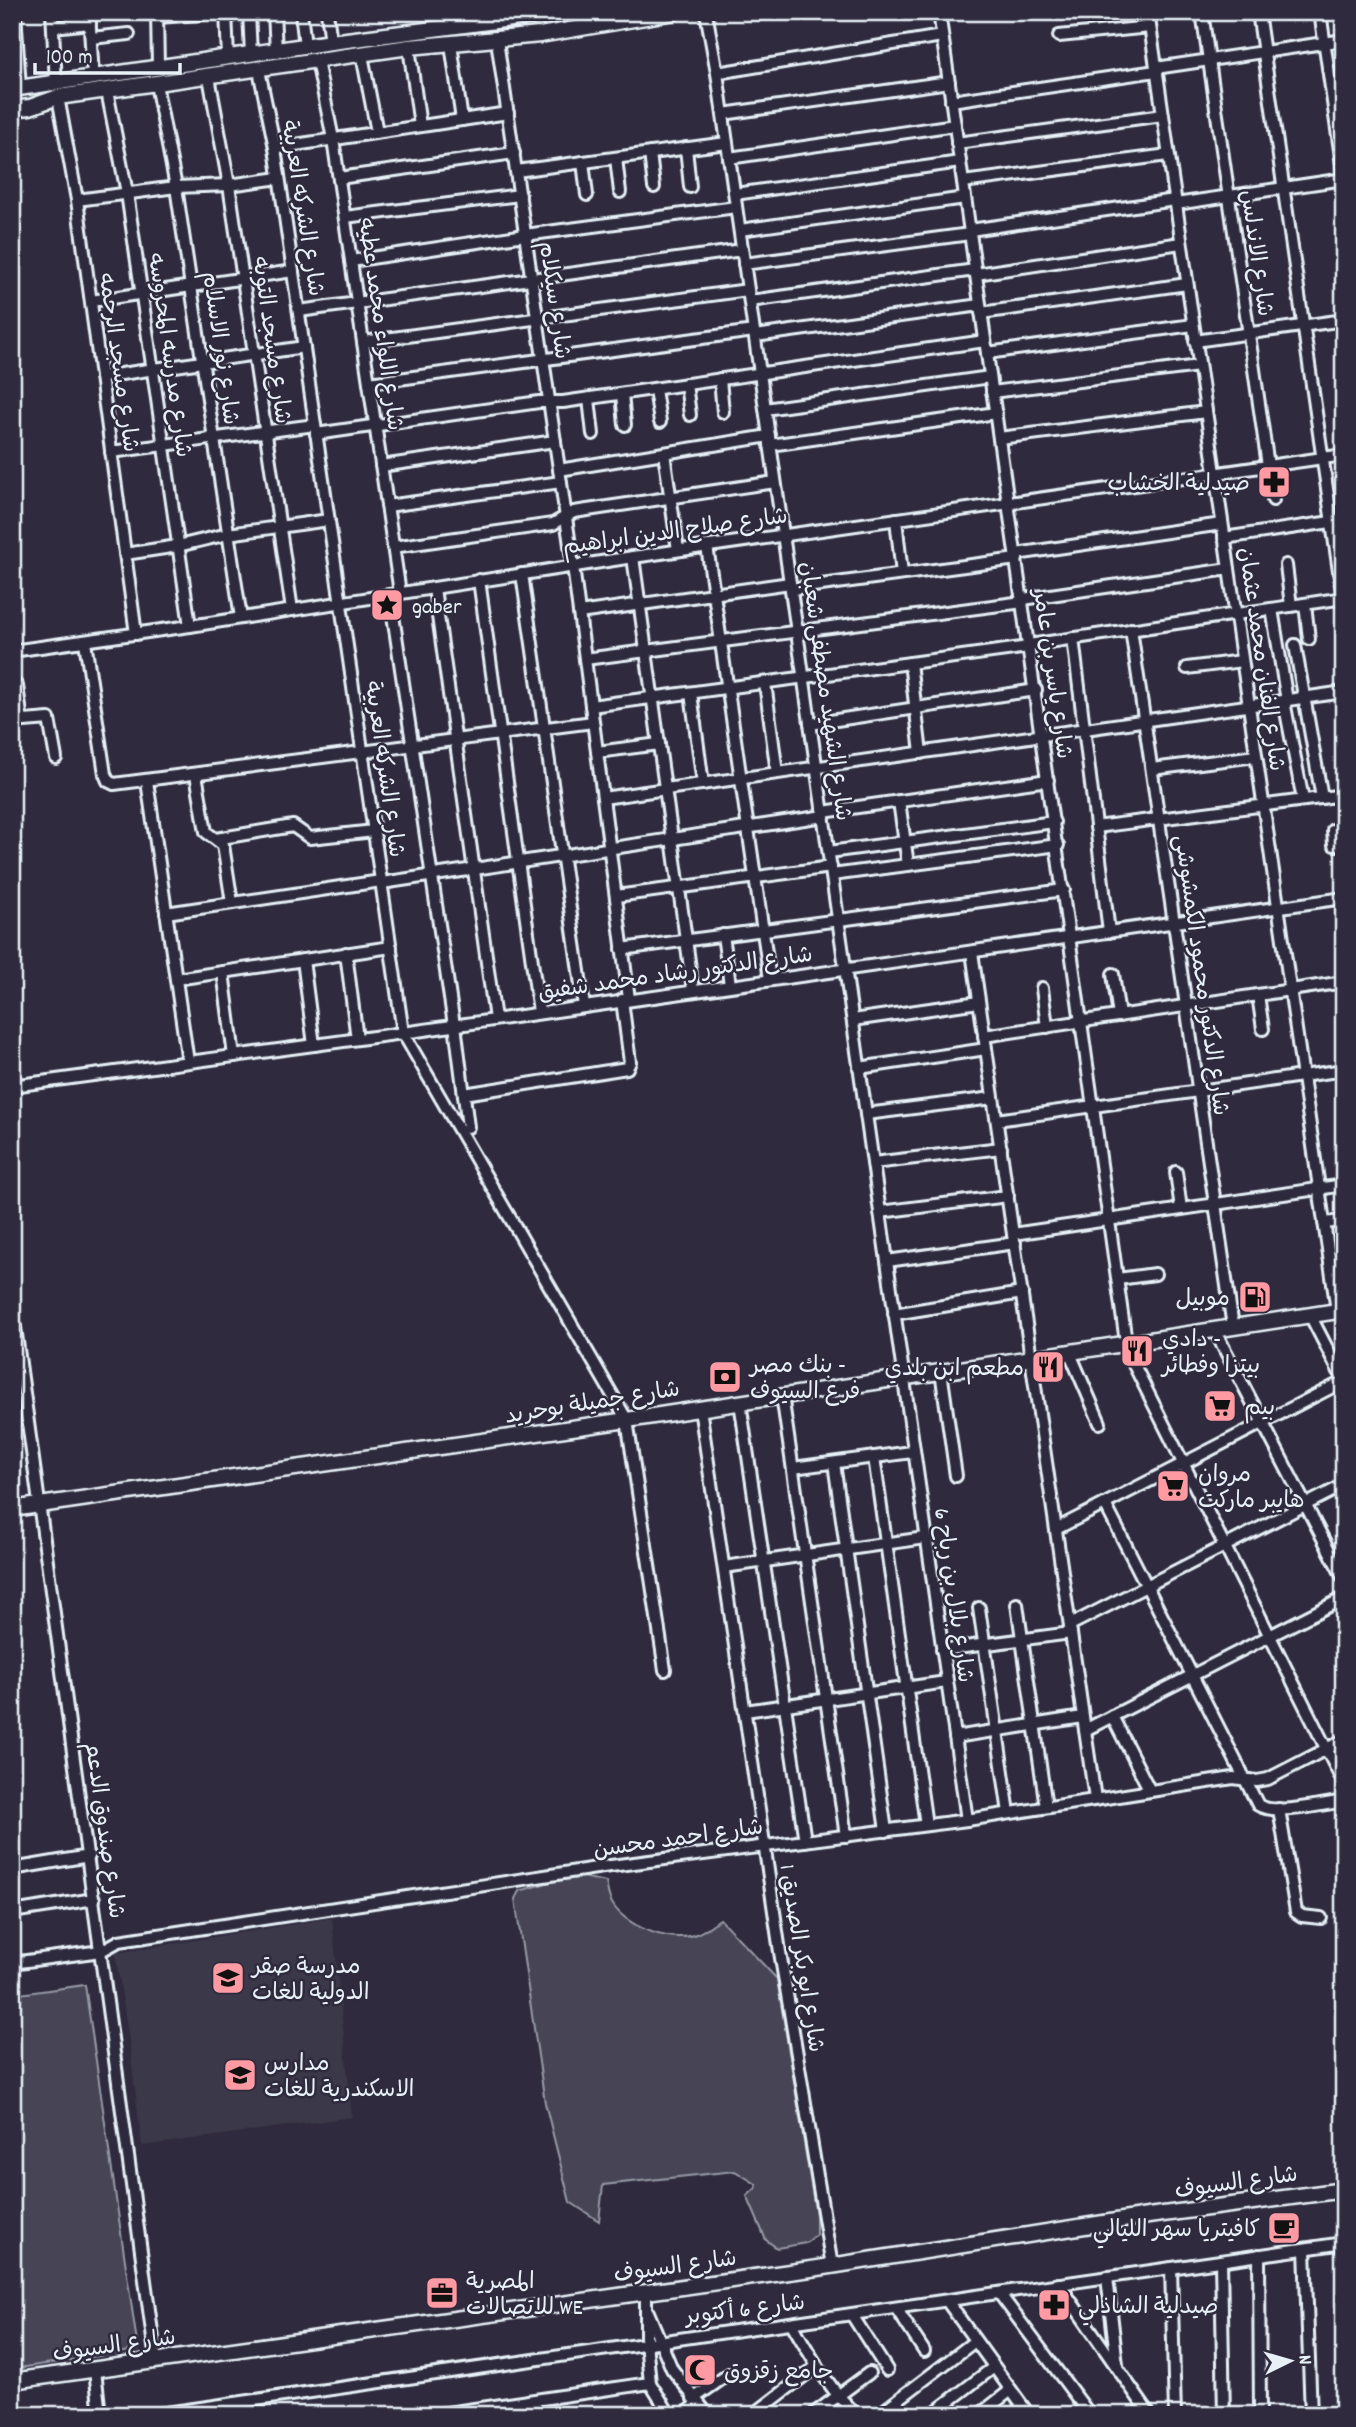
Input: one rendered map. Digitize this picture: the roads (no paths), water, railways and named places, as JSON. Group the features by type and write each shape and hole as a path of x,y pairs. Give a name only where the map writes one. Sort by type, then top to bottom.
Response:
{"main road":[{"path":"12,109 30,107 57,90 93,77 567,12"},
{"path":"20,88 107,90 409,47 497,40 636,16 675,12"},
{"path":"537,16 540,34"},
{"path":"355,40 358,55"},
{"path":"200,61 203,77"},
{"path":"20,88 30,107"},
{"name":"شارع جميلة بوحريد","path":"12,1509 627,1420 1340,1311"},
{"name":"شارع السيوف","path":"12,2381 646,2299 832,2266 1147,2216 1344,2190"}],"street":[{"path":"15,12 20,88"},
{"name":"شارع مسجد الرحمه","path":"52,12 57,90 77,201 136,634"},
{"path":"226,12 228,58"},
{"path":"250,12 251,55"},
{"path":"274,12 276,51"},
{"path":"301,12 305,46"},
{"path":"327,12 331,43"},
{"name":"شارع الشهيد مصطفى شعبان","path":"706,12 735,194 903,1377"},
{"name":"شارع ياسر بن عامر","path":"939,12 1071,938 1125,1343 1344,1784"},
{"name":"شارع الفنان محمد عثمان","path":"1148,12 1324,1223 1340,1311"},
{"name":"شارع الاندلس","path":"1202,12 1273,500"},
{"path":"591,706 1029,646 1305,604 1343,601 1340,556 1322,458 1258,12"},
{"path":"744,264 1344,178 1320,12"},
{"path":"158,66 157,15 202,14"},
{"path":"53,27 89,18 93,77"},
{"path":"1059,36 1150,27"},
{"path":"90,38 130,34"},
{"path":"717,72 942,36"},
{"name":"شارع سيكلام","path":"464,1094 627,1068 630,1062 616,896 573,566 497,40"},
{"path":"951,101 1344,40"},
{"path":"451,44 462,120"},
{"path":"409,47 420,126"},
{"path":"358,55 377,132"},
{"name":"شارع اللواء محمد عطيه","path":"317,61 333,139 382,466 413,745 468,1127"},
{"name":"شارع الشركه العربية","path":"259,70 275,148 403,1032 627,1420"},
{"name":"شارع مسجد التوبه","path":"203,77 229,185 292,610"},
{"path":"723,114 948,82"},
{"name":"شارع نور الاسلام","path":"156,84 176,187 241,618"},
{"name":"شارع مدرسه المحروسه","path":"107,90 127,193 190,626"},
{"path":"275,148 508,113"},
{"path":"957,143 1163,115"},
{"path":"729,158 955,125"},
{"path":"516,171 727,143"},
{"path":"685,148 690,187"},
{"path":"339,178 514,153"},
{"path":"650,153 654,187"},
{"path":"963,182 1168,155"},
{"path":"616,158 620,192"},
{"path":"583,162 587,195"},
{"path":"735,194 960,162"},
{"path":"77,201 176,187 229,185 279,178"},
{"path":"345,217 520,195"},
{"path":"740,230 965,198"},
{"path":"351,261 736,207"},
{"path":"363,342 537,319 975,272 1181,243"},
{"path":"299,311 742,250"},
{"path":"90,301 293,271"},
{"path":"369,383 754,334 1187,284"},
{"path":"1195,341 1344,320"},
{"path":"111,452 265,431 376,425 622,394 760,373 1193,325"},
{"path":"101,377 304,347"},
{"path":"992,392 1199,366"},
{"path":"765,410 990,377"},
{"path":"720,380 723,412"},
{"path":"686,384 690,415"},
{"path":"655,389 660,422"},
{"path":"622,394 625,425"},
{"path":"589,398 593,434"},
{"path":"999,438 1206,412"},
{"path":"559,470 664,453 996,413"},
{"path":"382,466 555,441"},
{"path":"664,453 678,550"},
{"name":"شارع صلاح الدين ابراهيم","path":"12,651 678,550 1344,455"},
{"path":"387,506 561,482"},
{"path":"393,547 554,524 574,512 775,482"},
{"path":"896,519 902,574"},
{"path":"125,554 178,546 228,534 329,520"},
{"path":"1224,538 1344,520"},
{"path":"579,613 714,593 902,574 1222,524"},
{"path":"708,546 770,980"},
{"path":"633,557 693,990"},
{"path":"1286,565 1291,606"},
{"path":"585,659 797,630 812,631 1229,569"},
{"path":"522,574 584,1006"},
{"path":"479,580 539,1012"},
{"path":"434,588 495,1019"},
{"path":"1305,604 1308,639"},
{"path":"1272,609 1303,800"},
{"name":"شارع الدكتور محمود الكمشوشى","path":"1132,629 1233,1327"},
{"path":"1073,638 1109,932"},
{"path":"85,642 106,778 114,784 593,722"},
{"path":"1295,645 1322,798"},
{"path":"1187,668 1242,661"},
{"path":"910,663 921,753"},
{"path":"765,683 777,773"},
{"path":"17,686 17,721 49,719 56,758"},
{"path":"810,724 1035,690"},
{"path":"603,798 1344,692"},
{"path":"691,693 703,783"},
{"path":"597,752 659,744"},
{"path":"1152,769 1256,756"},
{"path":"196,774 205,829 208,835 223,845 232,903"},
{"path":"166,913 518,863 748,828 899,801 1048,780"},
{"path":"147,781 188,1062"},
{"path":"1096,827 1344,795"},
{"path":"899,801 908,865"},
{"path":"829,852 1054,822"},
{"path":"216,839 293,826 310,838 374,831"},
{"path":"1333,830 1334,845 1344,845"},
{"path":"616,896 755,877 908,865 1058,845"},
{"path":"622,949 1064,890"},
{"name":"شارع الدكتور رشاد محمد شفيق","path":"12,1086 1344,898"},
{"path":"723,935 730,985"},
{"path":"176,979 391,947"},
{"path":"972,952 1095,1799"},
{"path":"346,953 357,1039"},
{"path":"303,960 314,1045"},
{"path":"223,972 234,1056"},
{"path":"1113,974 1119,1016"},
{"path":"984,1036 1344,982"},
{"path":"1042,988 1047,1027"},
{"path":"1258,995 1263,1029"},
{"path":"853,1020 979,1002"},
{"path":"859,1068 986,1049"},
{"path":"997,1120 1344,1070"},
{"path":"866,1114 993,1098"},
{"path":"873,1163 1001,1148"},
{"path":"1176,1172 1181,1209"},
{"path":"887,1261 1110,1219 1344,1185"},
{"path":"880,1212 1008,1196"},
{"path":"1324,1223 1344,1221"},
{"path":"1118,1279 1155,1274"},
{"path":"894,1314 1022,1293"},
{"name":"شارع صندوق الدعم","path":"12,1305 156,2361"},
{"path":"1056,1529 1344,1381 1310,1315"},
{"path":"1214,1329 1344,1579"},
{"path":"1069,1351 1100,1423"},
{"path":"941,1371 956,1476"},
{"name":"شارع بلال بن رباح 6","path":"903,1377 967,1820"},
{"path":"782,1395 846,1836"},
{"path":"740,1402 804,1841"},
{"name":"شارع ابو بكر الصديق 1","path":"700,1408 765,1846 832,2266"},
{"path":"627,1420 665,1670"},
{"path":"793,1468 912,1452"},
{"path":"874,1457 926,1825"},
{"path":"834,1462 886,1831"},
{"path":"942,1650 1071,1629 1147,1586 1344,1485"},
{"path":"1105,1504 1258,1805 1268,1810 1279,1810 1344,1801"},
{"path":"724,1567 925,1538"},
{"path":"1085,1730 1344,1598"},
{"path":"1017,1604 1046,1807"},
{"path":"979,1608 1009,1813"},
{"path":"745,1711 946,1682"},
{"path":"1112,1716 1150,1791"},
{"path":"955,1737 1083,1717"},
{"name":"شارع احمد محسن","path":"12,1963 101,1951 119,1941 603,1867 967,1820 1233,1779 1257,1781 1268,1779 1344,1740"},
{"path":"1279,1810 1296,1912 1302,1916 1321,1918"},
{"path":"12,1869 89,1856"},
{"path":"12,1912 94,1899"},
{"name":"شارع 6 أكتوبر","path":"152,2415 1344,2243"},
{"path":"1305,2249 1311,2415"},
{"path":"1259,2255 1261,2415"},
{"path":"1221,2261 1224,2415"},
{"path":"1171,2268 1175,2415"},
{"path":"1107,2277 1118,2369"},
{"path":"1059,2284 1150,2415"},
{"path":"999,2293 1090,2415"},
{"path":"646,2299 672,2369 708,2415"},
{"path":"646,2299 650,2383 670,2415"},
{"path":"947,2301 1029,2415"},
{"path":"896,2308 924,2351"},
{"path":"852,2315 887,2370"},
{"path":"792,2324 838,2395 858,2415"},
{"path":"878,2415 975,2341"},
{"path":"753,2415 817,2366"},
{"path":"931,2415 994,2367"},
{"path":"95,2370 100,2415"},
{"path":"812,2415 869,2373"},
{"path":"685,2415 695,2401 729,2374"},
{"path":"433,2415 650,2383"},
{"path":"979,2415 1011,2390"}],"place":[{"name":"صيدلية الخشاب","path":"1274,482"},
{"name":"gaber","path":"387,605"},
{"name":"موبيل","path":"1255,1297"},
{"name":"دادي - بيتزا وفطائر","path":"1137,1351"},
{"name":"مطعم ابن بلدي","path":"1048,1367"},
{"name":"بنك مصر - فرع السيوف","path":"725,1377"},
{"name":"بيم","path":"1220,1406"},
{"name":"مروان هايبر ماركت","path":"1173,1486"},
{"name":"مدرسة صقر الدولية للغات","path":"228,1978"},
{"name":"مدارس الاسكندرية للغات","path":"240,2075"},
{"name":"كافيتريا سهر الليالي","path":"1284,2228"},
{"name":"المصرية للاتصالات WE","path":"442,2293"},
{"name":"صيدلية الشاذلي","path":"1054,2305"},
{"name":"جامع زقزوق","path":"700,2370"}]}
